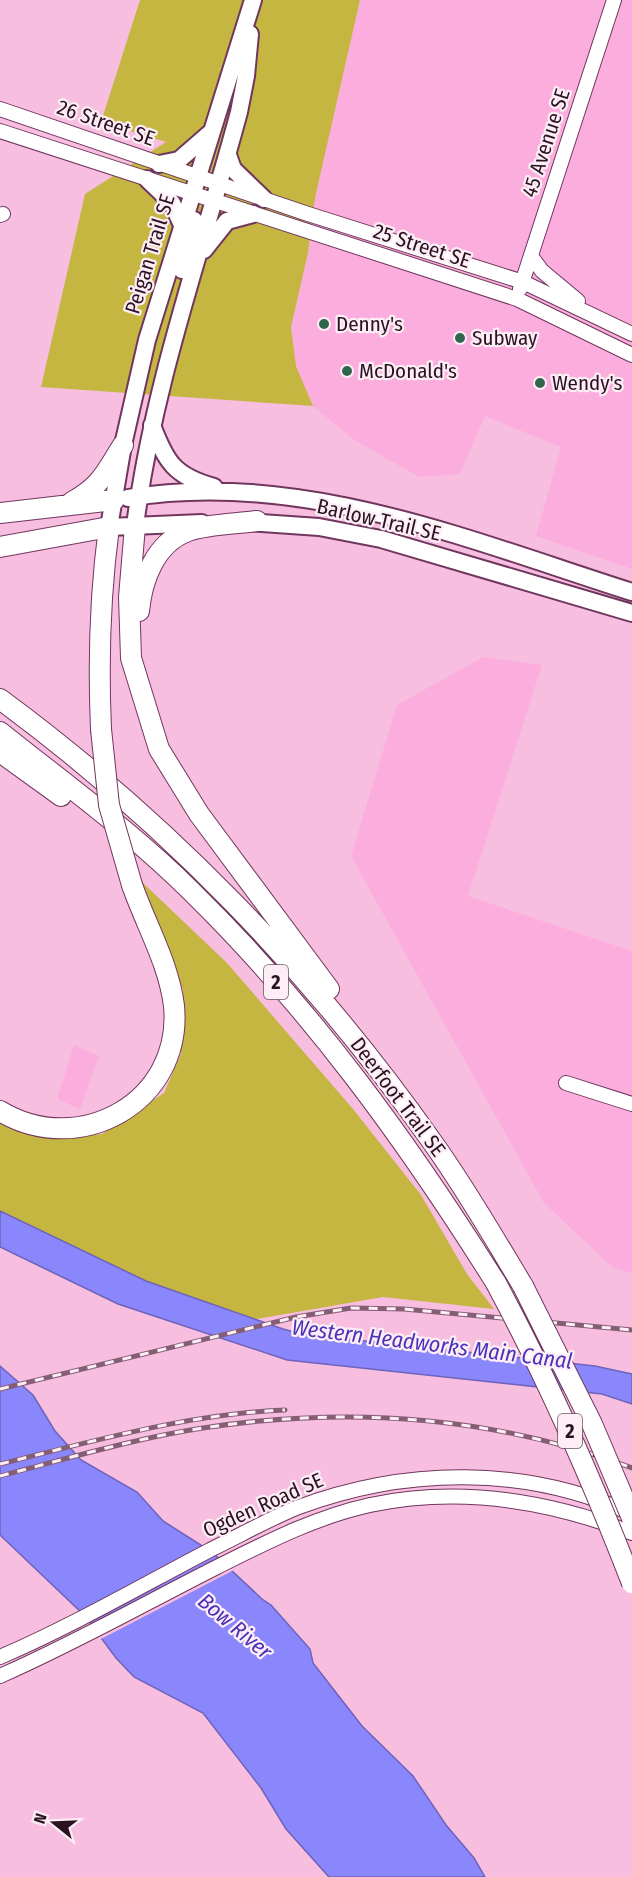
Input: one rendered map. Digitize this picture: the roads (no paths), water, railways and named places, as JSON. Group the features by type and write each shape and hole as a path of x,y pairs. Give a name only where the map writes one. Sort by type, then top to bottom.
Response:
{"highway":[{"path":"61,508 93,490 103,479 123,445"},
{"path":"0,513 61,508 114,500"},
{"path":"139,679 137,622 140,596 144,581 156,556 169,543 188,531 257,521"},
{"path":"135,526 130,563 131,658 139,679 150,726 177,782 350,1016 374,1063"},
{"path":"0,547 109,527 100,614 98,670 101,729 109,805 132,885 169,981 174,1006 171,1047 163,1069 152,1086 115,1117 95,1124 51,1129 0,1111"},
{"name":"Deerfoot Trail SE","path":"0,699 145,817 231,900 311,986 374,1063 434,1144 523,1286 592,1424 632,1516"},
{"name":"Deerfoot Trail SE","path":"0,732 161,862 245,946 377,1104 495,1283 534,1354 573,1437 632,1583"},
{"path":"0,752 75,807 245,946"}],"main road":[{"name":"Peigan Trail SE","path":"135,526 151,424 173,333 194,266 212,130 254,0"},
{"name":"Peigan Trail SE","path":"109,527 123,445 147,340 182,225 228,155 246,76 254,0"},
{"path":"159,164 183,157 212,130"},
{"path":"228,155 233,169 264,199"},
{"path":"147,179 172,202 182,225"},
{"path":"173,333 172,315 205,189"},
{"path":"194,266 218,229 227,221 253,213"},
{"path":"151,424 164,456 172,467 194,481 230,491"},
{"name":"Barlow Trail SE","path":"114,500 138,496 230,491 297,498 434,529 632,592"},
{"name":"Barlow Trail SE","path":"109,527 257,521 319,527 381,539 632,613"}],"street":[{"name":"45 Avenue SE","path":"517,299 614,0"},
{"path":"0,98 18,115"},
{"name":"26 Street SE","path":"0,109 159,164 205,189"},
{"name":"26 Street SE","path":"0,131 147,179 205,189"},
{"name":"25 Street SE","path":"205,189 264,199 523,282 632,334"},
{"name":"25 Street SE","path":"205,189 253,213 517,299 632,355"},
{"path":"531,256 542,271 587,311"},
{"path":"566,1083 632,1104"},
{"name":"Ogden Road SE","path":"0,1657 279,1516 318,1500 392,1481 435,1477 505,1479 582,1494 632,1516"},
{"name":"Ogden Road SE","path":"0,1676 237,1557 325,1517 369,1505 434,1496 487,1497 521,1501 595,1519 632,1533"}],"water":[{"path":"0,1211 146,1281 283,1329 301,1334 595,1366 632,1374 632,1404 602,1394 287,1360 118,1304 0,1247"},
{"name":"Bow River","path":"0,1366 33,1395 55,1431 81,1460 137,1492 163,1521 212,1552 271,1605 310,1649 313,1663 362,1726 413,1776 446,1825 474,1858 485,1877 329,1877 286,1829 261,1788 203,1713 134,1677 116,1658 85,1616 0,1535"}],"railway":[{"path":"0,1389 296,1317 351,1308 404,1309 632,1330"},
{"path":"0,1464 177,1423 285,1410"},
{"path":"0,1476 101,1449 178,1432 257,1421 366,1417 420,1420 527,1437 580,1450 632,1468"}],"place":[{"name":"Denny's","path":"324,324"},
{"name":"Subway","path":"460,338"},
{"name":"McDonald's","path":"347,371"},
{"name":"Wendy's","path":"540,383"}],"water label":[{"name":"Western Headworks Main Canal","path":"432,1344"}]}
